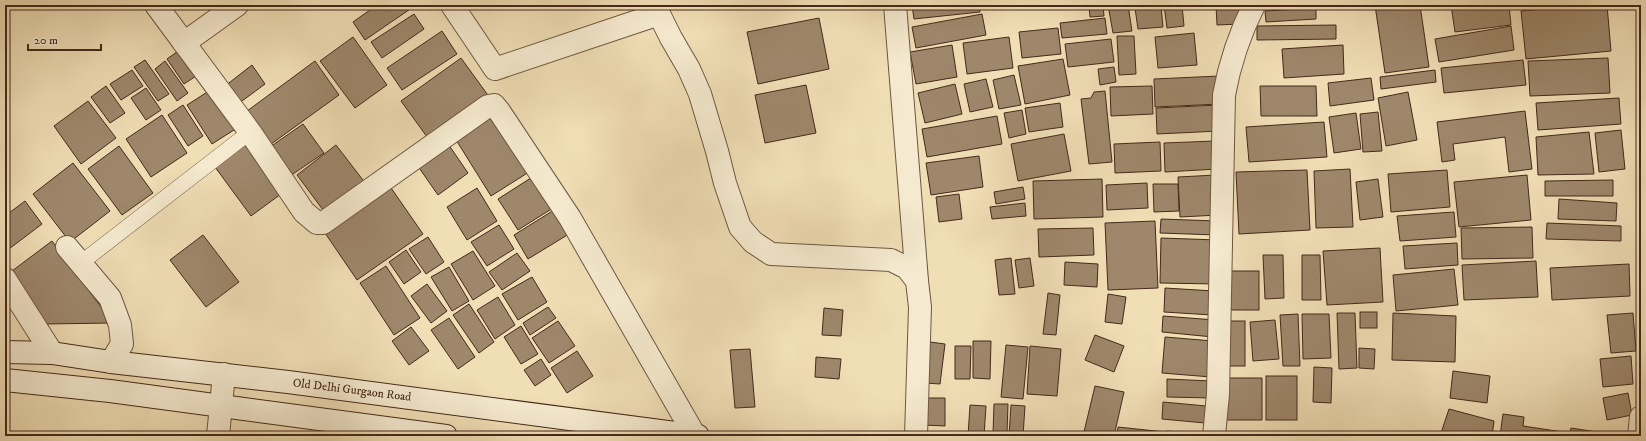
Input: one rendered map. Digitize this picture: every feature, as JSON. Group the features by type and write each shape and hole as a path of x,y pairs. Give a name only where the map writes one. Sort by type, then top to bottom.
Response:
{"street":[{"path":"156,5 250,132 304,212 317,223 323,223 488,106 494,106 499,110 570,218 695,436"},
{"path":"184,43 237,5"},
{"path":"452,5 495,68 659,9 671,38 690,69 700,94 740,228 753,242 771,254 891,260 907,268 917,281"},
{"path":"895,5 920,307 916,436"},
{"path":"1214,436 1218,394 1224,95 1229,66 1238,39 1254,5"},
{"path":"75,255 110,298 120,325 122,344 111,362"},
{"path":"5,279 52,353"},
{"name":"Old Delhi Gurgaon Road","path":"5,352 52,353 111,362 224,374 637,432 698,436"},
{"path":"218,436 224,374"},
{"path":"5,380 110,391 446,436"},
{"path":"1639,436 1641,417"}],"lane":[{"path":"75,255 250,132"}],"building":[{"path":"377,5 416,5 365,40 353,22"},
{"path":"912,5 979,5 980,12 914,19"},
{"path":"986,5 1052,5 987,9"},
{"path":"1089,5 1103,5 1104,16 1090,17"},
{"path":"1108,5 1128,5 1132,31 1113,33"},
{"path":"1164,5 1182,5 1184,26 1167,28"},
{"path":"1216,5 1242,5 1239,24 1217,25"},
{"path":"1375,5 1420,5 1429,67 1385,73"},
{"path":"1451,5 1509,5 1511,25 1455,32"},
{"path":"1582,5 1607,5 1611,51 1526,59 1521,11"},
{"path":"1161,6 1163,27 1138,29 1135,8"},
{"path":"1316,8 1316,19 1266,22 1265,11"},
{"path":"414,14 424,29 382,58 371,42"},
{"path":"982,14 986,35 916,48 912,27"},
{"path":"819,18 829,69 758,84 747,32"},
{"path":"1105,18 1107,34 1062,38 1060,23"},
{"path":"1336,25 1336,39 1257,40 1257,26"},
{"path":"1511,26 1514,50 1439,62 1435,39"},
{"path":"1058,28 1061,54 1022,58 1019,32"},
{"path":"442,31 457,54 402,90 387,68"},
{"path":"1194,33 1197,65 1158,68 1155,37"},
{"path":"1117,36 1134,36 1136,74 1119,75"},
{"path":"353,37 387,85 355,108 320,61"},
{"path":"1009,37 1013,68 967,74 963,43"},
{"path":"1111,39 1114,62 1068,67 1065,44"},
{"path":"952,45 957,77 916,84 910,52"},
{"path":"1343,45 1344,74 1284,78 1282,49"},
{"path":"181,49 199,74 184,84 167,59"},
{"path":"461,58 490,98 430,141 401,101"},
{"path":"1608,58 1610,93 1530,96 1528,61"},
{"path":"1063,59 1070,95 1025,104 1018,66"},
{"path":"145,60 169,94 158,101 134,67"},
{"path":"1523,60 1526,85 1444,93 1441,68"},
{"path":"165,61 188,93 177,101 155,69"},
{"path":"315,61 339,95 267,147 243,114"},
{"path":"252,65 265,84 238,104 225,86"},
{"path":"1114,67 1116,82 1100,85 1098,69"},
{"path":"132,70 143,86 121,100 110,84"},
{"path":"1435,70 1436,82 1381,89 1380,77"},
{"path":"1014,75 1021,105 999,109 993,80"},
{"path":"1219,76 1220,104 1155,107 1154,79"},
{"path":"1371,78 1374,100 1330,106 1328,83"},
{"path":"986,79 993,107 970,112 964,84"},
{"path":"955,84 962,114 925,123 918,93"},
{"path":"806,85 816,133 765,143 755,95"},
{"path":"106,86 125,113 110,123 91,97"},
{"path":"1152,86 1153,114 1111,116 1110,87"},
{"path":"1260,86 1316,86 1317,116 1261,116"},
{"path":"146,88 161,110 146,120 131,98"},
{"path":"212,89 237,128 212,144 187,105"},
{"path":"1105,91 1112,162 1089,164 1081,99 1091,98 1094,92"},
{"path":"1408,92 1417,140 1386,146 1378,98"},
{"path":"1619,98 1621,124 1538,130 1536,103"},
{"path":"88,101 116,138 81,164 54,126"},
{"path":"1060,103 1063,127 1029,132 1025,108"},
{"path":"183,105 203,136 188,146 168,115"},
{"path":"1219,105 1220,131 1157,134 1156,108"},
{"path":"1022,110 1026,134 1009,138 1004,113"},
{"path":"491,111 529,172 491,196 453,135"},
{"path":"1525,111 1532,169 1509,172 1505,137 1453,144 1455,160 1442,162 1437,122"},
{"path":"1378,112 1382,151 1363,152 1360,114"},
{"path":"1356,113 1361,149 1334,153 1329,117"},
{"path":"162,115 187,153 151,177 126,139"},
{"path":"997,116 1002,144 927,157 922,129"},
{"path":"1324,122 1327,157 1249,162 1246,127"},
{"path":"303,124 324,153 290,176 270,147"},
{"path":"1621,130 1625,169 1599,172 1595,133"},
{"path":"1589,132 1594,174 1538,175 1536,137"},
{"path":"1064,134 1071,171 1018,181 1011,144"},
{"path":"446,141 468,173 438,195 415,162"},
{"path":"1215,141 1217,169 1165,172 1164,143"},
{"path":"1160,142 1161,171 1115,173 1114,144"},
{"path":"246,144 281,194 251,216 215,167"},
{"path":"336,145 366,184 326,214 297,175"},
{"path":"119,146 153,193 122,215 88,169"},
{"path":"979,156 983,187 931,195 926,163"},
{"path":"73,163 110,211 70,242 33,194"},
{"path":"1350,169 1353,227 1316,228 1314,171"},
{"path":"1307,170 1310,230 1239,234 1236,172"},
{"path":"1447,170 1450,207 1391,212 1388,174"},
{"path":"1216,175 1218,215 1180,217 1178,177"},
{"path":"1527,175 1531,220 1459,227 1454,182"},
{"path":"534,176 553,208 518,230 498,199"},
{"path":"1102,179 1103,217 1034,219 1033,181"},
{"path":"1378,179 1383,217 1360,220 1356,182"},
{"path":"1613,180 1613,196 1545,196 1545,181"},
{"path":"1147,183 1148,208 1107,210 1106,185"},
{"path":"1153,184 1178,184 1179,211 1154,212"},
{"path":"389,185 423,234 357,280 323,230"},
{"path":"1023,187 1025,199 996,204 994,192"},
{"path":"477,188 497,221 467,240 447,207"},
{"path":"959,194 962,219 939,222 936,197"},
{"path":"1559,199 1617,203 1616,221 1558,219"},
{"path":"25,201 42,224 5,252 5,216"},
{"path":"1025,203 1026,216 992,219 990,207"},
{"path":"554,210 569,234 528,259 514,235"},
{"path":"1454,212 1456,237 1400,241 1397,216"},
{"path":"1161,219 1217,221 1216,235 1160,233"},
{"path":"1155,221 1158,288 1108,290 1105,223"},
{"path":"1547,223 1621,226 1621,241 1546,239"},
{"path":"499,225 514,249 487,266 471,242"},
{"path":"1532,227 1533,258 1462,259 1461,228"},
{"path":"1093,228 1094,255 1039,257 1038,229"},
{"path":"203,235 239,282 206,307 170,260"},
{"path":"428,237 444,262 426,274 409,249"},
{"path":"1161,238 1218,240 1217,284 1160,283"},
{"path":"52,241 113,323 46,324 8,274"},
{"path":"1457,243 1458,265 1405,269 1403,246"},
{"path":"1380,248 1383,302 1327,305 1323,251"},
{"path":"406,250 421,272 404,284 389,262"},
{"path":"473,251 495,286 473,300 451,264"},
{"path":"517,253 530,271 502,290 489,272"},
{"path":"1263,255 1283,255 1284,298 1265,299"},
{"path":"1302,255 1320,255 1321,300 1302,300"},
{"path":"1011,258 1015,294 999,295 995,260"},
{"path":"1030,258 1034,286 1019,288 1015,260"},
{"path":"1536,261 1538,297 1464,300 1462,265"},
{"path":"1065,262 1098,264 1097,287 1064,285"},
{"path":"1629,264 1630,296 1552,300 1550,268"},
{"path":"386,266 420,318 394,335 360,283"},
{"path":"449,267 469,301 452,311 431,277"},
{"path":"1454,269 1458,305 1396,311 1393,275"},
{"path":"1228,271 1259,271 1259,310 1228,310"},
{"path":"532,277 547,302 518,320 502,294"},
{"path":"427,284 447,311 431,323 411,296"},
{"path":"1165,288 1214,291 1212,315 1164,312"},
{"path":"1048,293 1060,295 1056,335 1043,334"},
{"path":"1108,294 1126,297 1122,324 1105,322"},
{"path":"498,297 515,325 495,339 477,310"},
{"path":"469,304 494,342 479,353 453,315"},
{"path":"548,307 556,318 530,335 523,323"},
{"path":"824,308 843,310 841,336 822,335"},
{"path":"1360,312 1377,312 1377,328 1360,328"},
{"path":"1337,313 1355,313 1357,368 1339,369"},
{"path":"1393,313 1456,316 1455,362 1392,360"},
{"path":"1633,313 1636,351 1611,353 1607,315"},
{"path":"1298,314 1300,366 1283,366 1280,315"},
{"path":"1302,314 1329,314 1331,358 1303,359"},
{"path":"1163,316 1215,320 1213,337 1162,332"},
{"path":"449,318 475,357 458,369 431,330"},
{"path":"1275,320 1279,359 1253,361 1250,322"},
{"path":"558,321 575,346 549,363 532,338"},
{"path":"1226,321 1245,321 1245,366 1226,366"},
{"path":"521,326 538,354 521,364 504,337"},
{"path":"411,327 429,351 409,365 392,341"},
{"path":"1095,335 1124,346 1114,372 1085,360"},
{"path":"1165,337 1213,341 1211,377 1162,373"},
{"path":"973,341 991,341 990,379 973,378"},
{"path":"930,342 945,344 940,384 925,383"},
{"path":"1006,345 1028,347 1023,399 1001,397"},
{"path":"955,346 971,346 970,379 955,379"},
{"path":"1030,346 1061,349 1057,396 1027,394"},
{"path":"1359,348 1375,349 1374,369 1359,368"},
{"path":"750,349 755,407 735,408 730,350"},
{"path":"577,351 593,376 567,393 551,368"},
{"path":"1631,356 1633,384 1603,387 1600,359"},
{"path":"816,357 841,359 839,379 815,377"},
{"path":"541,359 551,375 535,386 524,370"},
{"path":"1314,367 1332,368 1331,403 1313,402"},
{"path":"1453,371 1490,376 1487,403 1450,398"},
{"path":"1266,376 1297,376 1297,420 1266,420"},
{"path":"1222,378 1262,378 1262,420 1223,420"},
{"path":"1167,379 1211,381 1210,398 1167,397"},
{"path":"1095,386 1124,392 1114,436 1083,436"},
{"path":"1628,393 1632,415 1607,420 1603,398"},
{"path":"924,398 945,398 945,426 923,425"},
{"path":"1163,402 1206,406 1205,423 1162,419"},
{"path":"994,404 1008,404 1007,433 993,433"},
{"path":"970,405 986,406 984,436 968,436"},
{"path":"1011,405 1025,406 1023,436 1009,436"},
{"path":"1449,409 1494,421 1492,436 1440,436"},
{"path":"1503,414 1524,417 1523,426 1563,432 1563,436 1500,436"},
{"path":"1118,427 1165,432 1164,436 1117,436"},
{"path":"1571,428 1597,432 1596,436 1569,436"},
{"path":"1167,431 1211,435 1211,436 1166,436"},
{"path":"1222,431 1268,436 1221,436"},
{"path":"1277,433 1302,434 1302,436 1277,436"}]}
